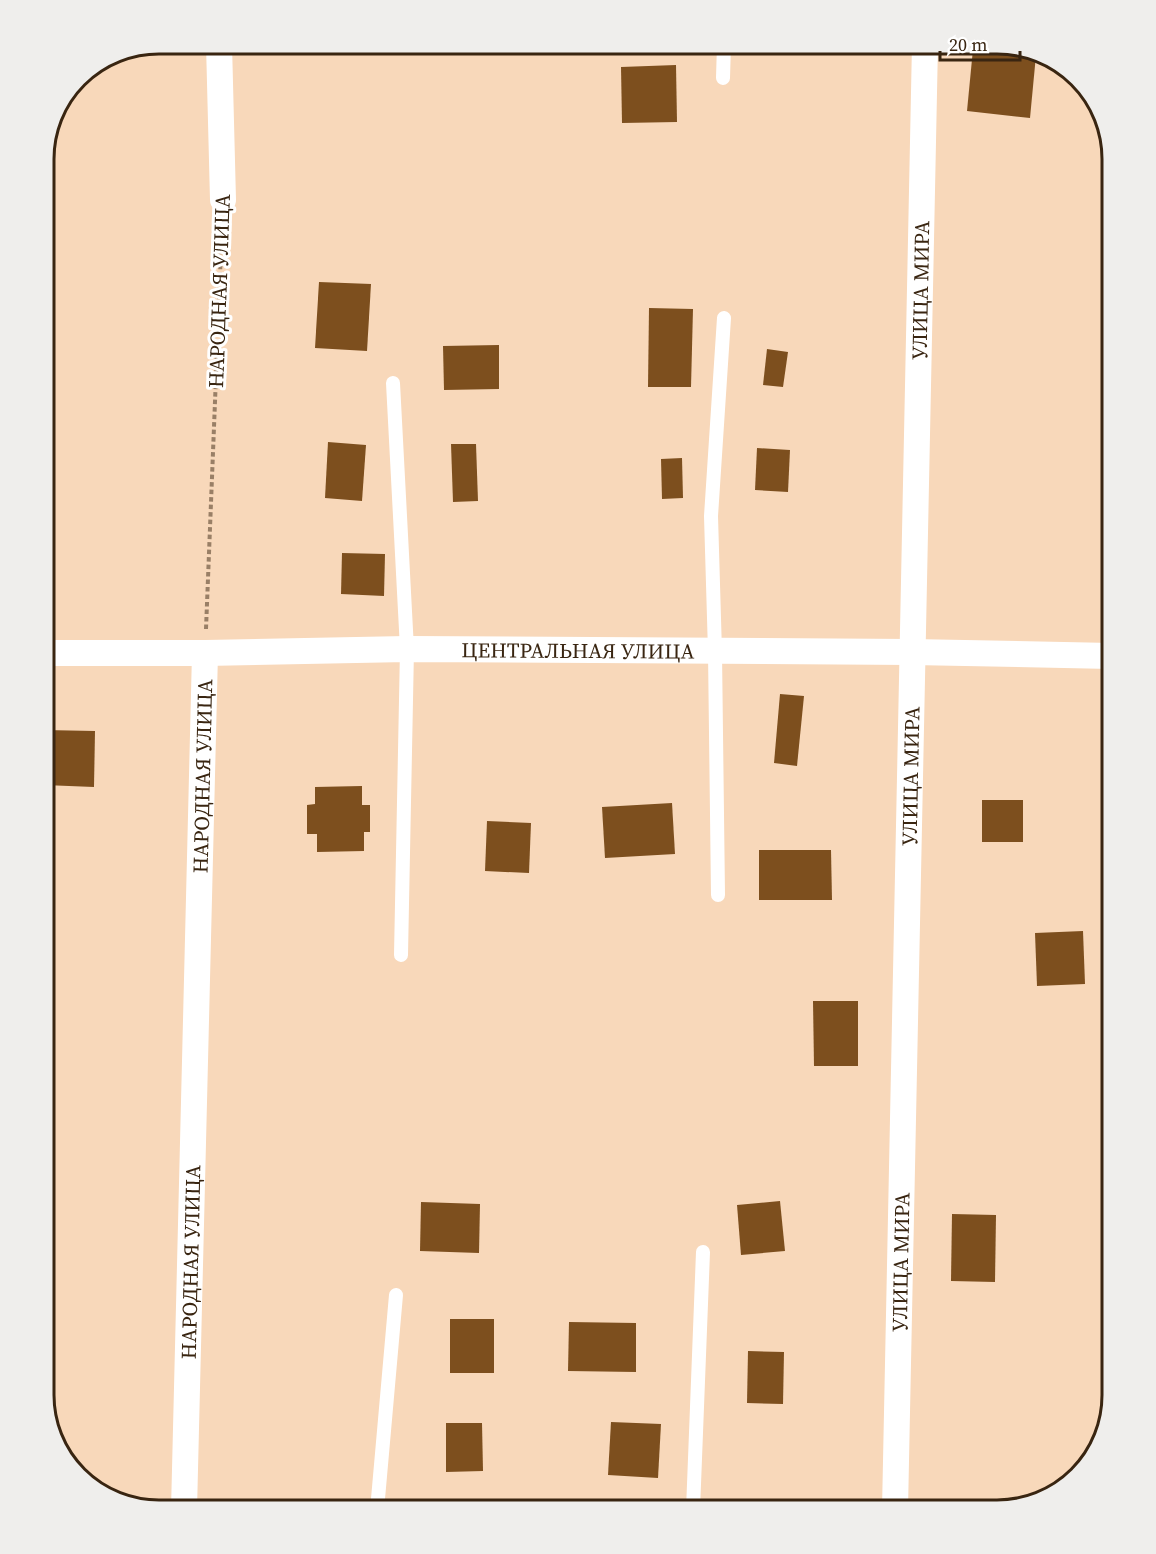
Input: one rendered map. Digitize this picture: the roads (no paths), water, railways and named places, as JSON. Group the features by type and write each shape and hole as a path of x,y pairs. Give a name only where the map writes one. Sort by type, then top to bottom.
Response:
{"street":[{"name":"НАРОДНАЯ УЛИЦА","path":"219,54 223,200"},
{"name":"УЛИЦА МИРА","path":"895,1500 925,54"},
{"name":"ЦЕНТРАЛЬНАЯ УЛИЦА","path":"54,653 407,649 912,652 1102,656"},
{"name":"НАРОДНАЯ УЛИЦА","path":"184,1500 205,653"}],"lane":[{"path":"723,78 724,54"},
{"path":"718,895 711,516 724,318"},
{"path":"393,383 407,649 401,955"},
{"path":"693,1500 704,1252"},
{"path":"378,1500 396,1295"}]}
